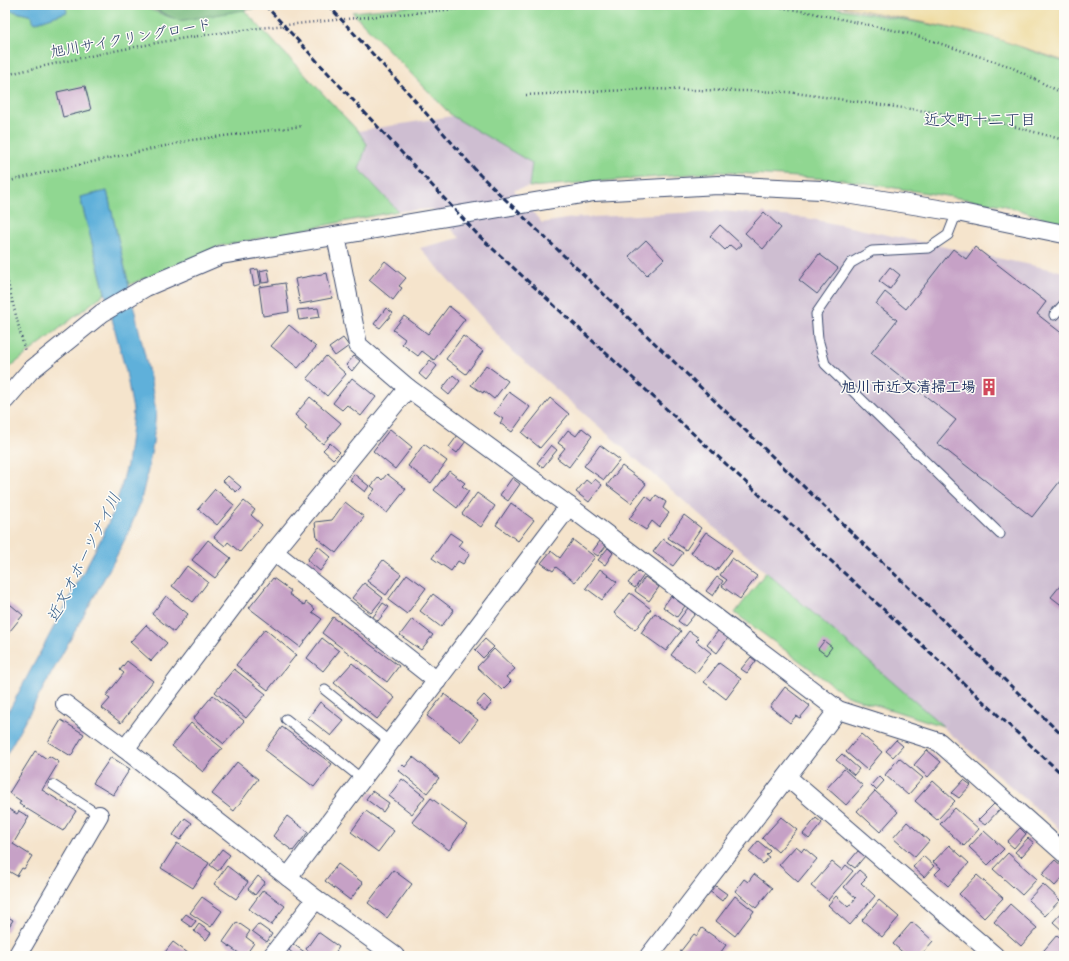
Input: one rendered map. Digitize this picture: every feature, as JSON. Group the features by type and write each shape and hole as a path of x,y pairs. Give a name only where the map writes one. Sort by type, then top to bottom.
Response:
{"street":[{"path":"5,400 30,371 102,313 146,287 221,255 594,192 718,185 821,190 957,212 1064,234"},
{"path":"336,236 358,345 408,388 569,506 838,710 939,742 1064,853"},
{"path":"125,749 274,552 408,388"},
{"path":"288,877 569,506"},
{"path":"274,552 437,680"},
{"path":"65,704 125,749 316,899 394,956"},
{"path":"649,956 838,710"},
{"path":"787,777 995,956"},
{"path":"18,956 99,815"},
{"path":"272,956 316,899"}],"lane":[{"path":"957,212 948,235 929,248 872,251 851,263 816,314 818,339 825,364 1000,534"},
{"path":"1054,315 1064,304"},
{"path":"325,690 390,742"},
{"path":"286,719 362,779"},
{"path":"53,785 99,815"}],"path":[{"name":"旭川サイクリングロード","path":"5,75 79,57 212,34 303,23 501,5"},
{"path":"766,5 911,34 1009,66 1064,94"},
{"path":"526,95 647,90 788,92 990,120 1064,140"},
{"path":"5,182 192,140 303,126"},
{"path":"5,271 30,371"}],"shaded area":[{"path":"452,116 532,163 529,187 514,190 542,223 572,218 721,211 807,218 1064,272 1064,833 510,349 420,248 460,238 432,209 398,211 359,169 367,144 358,131"}],"green space":[{"path":"65,5 138,5 172,18 146,5 274,5 244,10 358,131 367,144 359,169 398,211 220,246 129,285 107,191 80,197 105,293 5,371 5,9 32,16 34,23 67,12"},
{"path":"146,5 274,5 179,21"},
{"path":"427,5 820,5 955,29 836,5 1064,5 1064,61 1021,47 1064,62 1064,224 1003,205 845,180 720,172 529,187 532,163 452,116 352,12"},
{"path":"766,572 943,726 847,696 735,613"}],"sand":[{"path":"836,5 1064,5 1064,61 985,35"}],"water":[{"path":"5,5 65,5 67,12 34,23 32,16 5,9"},
{"path":"107,191 151,382 156,412 153,443 140,504 128,533 5,757 5,718 102,537 113,512 127,465 133,410 126,372 80,197"}],"building":[{"path":"85,86 91,110 63,117 57,92"},
{"path":"764,212 781,228 763,249 745,233"},
{"path":"720,225 742,245 736,250 730,245 725,250 710,236"},
{"path":"646,240 664,259 647,275 629,256"},
{"name":"旭川市近文清掃工場","path":"975,247 1046,302 1037,314 1064,335 1064,476 1032,517 937,443 956,420 871,353 897,320 876,304 885,292 906,309 953,249 966,259"},
{"path":"819,254 838,268 817,294 799,280"},
{"path":"385,261 406,278 399,286 402,288 393,300 369,280"},
{"path":"890,267 900,275 890,289 879,281"},
{"path":"258,269 261,284 254,286 251,270"},
{"path":"268,269 270,282 262,283 260,271"},
{"path":"327,273 332,298 300,304 295,279"},
{"path":"285,283 289,312 263,316 259,287"},
{"path":"449,306 465,319 434,360 422,351 418,356 402,344 405,339 393,330 404,316 428,334"},
{"path":"318,308 320,317 299,320 297,310"},
{"path":"386,308 393,313 380,328 374,324"},
{"path":"289,325 316,347 298,368 271,346"},
{"path":"463,336 483,351 466,374 446,359"},
{"path":"343,338 349,346 335,356 329,348"},
{"path":"326,356 346,374 327,396 307,378"},
{"path":"354,356 360,361 352,371 346,365"},
{"path":"430,360 437,366 426,380 419,374"},
{"path":"486,365 508,381 494,399 484,391 483,393 471,385"},
{"path":"453,375 460,381 449,395 442,389"},
{"path":"352,378 376,397 361,416 347,405 342,410 333,403"},
{"path":"509,392 530,407 512,432 500,423 503,419 494,413"},
{"path":"310,397 341,423 323,444 305,429 307,426 295,415"},
{"path":"550,398 569,414 540,448 522,433"},
{"path":"582,428 592,436 569,467 557,458 565,448 558,443 568,430 576,436"},
{"path":"390,429 412,447 395,469 373,451"},
{"path":"458,435 466,441 457,453 449,447"},
{"path":"330,443 340,452 333,459 323,450"},
{"path":"424,444 447,461 431,483 408,466"},
{"path":"551,445 557,450 543,467 537,463"},
{"path":"600,445 620,460 604,480 584,466"},
{"path":"622,466 646,484 631,503 607,485"},
{"path":"449,471 465,483 462,486 469,491 457,508 434,490"},
{"path":"354,474 369,486 365,492 350,480"},
{"path":"387,474 406,489 387,513 368,498 375,489 371,486 379,477 382,480"},
{"path":"228,476 241,487 236,492 223,481"},
{"path":"512,478 520,484 508,501 500,495"},
{"path":"595,479 602,485 589,502 576,492 586,480 591,484"},
{"path":"215,489 234,505 217,525 198,509"},
{"path":"477,493 495,506 481,527 462,514"},
{"path":"656,495 666,502 663,508 669,513 659,527 652,521 646,530 629,519 646,496 652,501"},
{"path":"244,501 255,510 251,515 262,525 240,552 228,542 225,546 214,537"},
{"path":"345,502 364,517 336,553 317,538 315,522 332,520"},
{"path":"511,503 534,520 518,541 496,525"},
{"path":"684,515 701,528 686,550 668,538"},
{"path":"706,532 732,550 716,571 691,553"},
{"path":"450,533 462,541 458,546 470,554 463,564 458,561 451,571 432,558"},
{"path":"663,539 683,553 673,566 653,552"},
{"path":"208,540 231,558 215,578 192,560"},
{"path":"573,540 595,557 575,582 556,567 553,571 541,563 551,551 560,558"},
{"path":"600,541 606,546 598,556 592,552"},
{"path":"318,546 331,557 320,571 307,560"},
{"path":"608,548 613,553 605,565 598,560"},
{"path":"732,558 757,576 740,599 722,586 727,580 720,575"},
{"path":"383,560 401,574 386,595 367,581"},
{"path":"187,566 208,582 193,602 172,586"},
{"path":"600,569 617,582 602,600 586,588"},
{"path":"638,571 644,575 635,588 628,583"},
{"path":"407,574 426,588 407,614 388,600"},
{"path":"645,577 659,587 649,601 635,591"},
{"path":"717,577 723,581 713,596 706,591"},
{"path":"273,578 291,591 289,594 304,605 306,602 315,609 312,612 322,619 300,647 249,608"},
{"path":"1064,581 1064,607 1051,597"},
{"path":"364,583 383,598 371,613 352,598"},
{"path":"630,593 651,609 635,630 614,613"},
{"path":"433,594 454,610 441,627 420,611"},
{"path":"166,596 188,614 174,632 152,614"},
{"path":"671,596 685,606 677,617 663,607"},
{"path":"5,600 23,615 5,637"},
{"path":"383,603 389,607 378,621 373,617"},
{"path":"688,608 695,614 685,626 678,621"},
{"path":"655,613 681,631 666,651 641,633"},
{"path":"333,617 399,666 387,682 322,633"},
{"path":"412,619 433,635 421,650 400,635"},
{"path":"146,625 167,643 151,661 130,642"},
{"path":"265,629 296,655 268,690 236,665"},
{"path":"689,631 699,638 696,641 711,653 696,673 671,655"},
{"path":"718,631 728,638 717,653 707,645"},
{"path":"322,638 339,651 323,671 307,658"},
{"path":"485,639 494,647 483,658 475,650"},
{"path":"824,641 832,647 826,655 818,649"},
{"path":"494,649 515,669 506,677 511,681 502,690 477,667"},
{"path":"751,657 756,661 747,673 741,669"},
{"path":"127,661 153,681 121,723 102,708 110,699 106,696 124,673 120,670"},
{"path":"352,663 395,698 377,719 334,683"},
{"path":"719,663 741,679 726,699 704,682"},
{"path":"234,669 266,694 246,718 215,692"},
{"path":"785,687 810,706 800,718 796,716 790,723 770,707"},
{"path":"444,694 478,720 461,742 427,716"},
{"path":"213,695 244,721 224,744 193,719"},
{"path":"484,695 492,703 485,711 476,704"},
{"path":"320,702 344,721 331,736 308,718"},
{"path":"61,720 84,734 71,756 48,742"},
{"path":"191,723 222,748 203,772 172,746"},
{"path":"282,727 332,764 314,787 265,750"},
{"path":"861,734 882,752 867,770 846,752"},
{"path":"896,740 903,746 893,757 886,751"},
{"path":"927,750 941,762 928,777 914,765"},
{"path":"35,751 47,759 49,756 59,762 42,790 76,811 63,831 19,804 21,801 9,793"},
{"path":"842,754 859,769 854,775 836,760"},
{"path":"111,757 130,769 113,795 93,783"},
{"path":"413,757 439,778 427,793 398,770 403,765 405,767"},
{"path":"899,758 923,778 908,795 885,775"},
{"path":"237,762 258,779 234,811 212,794"},
{"path":"844,769 863,786 846,805 827,788"},
{"path":"879,776 884,781 876,790 871,785"},
{"path":"402,779 425,797 412,814 389,796"},
{"path":"964,780 971,785 959,798 952,793"},
{"path":"933,781 955,801 937,820 915,801"},
{"path":"372,791 389,803 383,812 366,799"},
{"path":"875,791 898,812 880,832 857,811"},
{"path":"431,798 467,825 449,850 412,822"},
{"path":"994,804 1000,809 985,825 978,820"},
{"path":"5,807 17,814 19,811 29,817 13,844 32,856 24,869 22,868 17,876 5,869"},
{"path":"955,808 979,829 964,846 940,824"},
{"path":"366,811 394,831 378,852 351,832"},
{"path":"287,816 308,832 293,851 273,836"},
{"path":"781,817 797,830 778,852 762,838"},
{"path":"185,818 192,823 180,840 173,835"},
{"path":"816,818 822,823 809,839 803,834"},
{"path":"907,822 929,841 915,857 893,838"},
{"path":"1020,828 1026,834 1014,848 1007,842"},
{"path":"984,831 1004,849 988,865 969,847"},
{"path":"1028,838 1034,843 1021,857 1015,852"},
{"path":"758,841 770,851 766,855 769,857 763,864 749,852"},
{"path":"177,843 209,863 193,888 161,868"},
{"path":"949,845 969,863 948,886 935,874 941,868 933,862"},
{"path":"796,846 802,851 804,848 817,859 798,882 779,865"},
{"path":"222,849 230,855 218,871 210,865"},
{"path":"858,851 865,856 855,868 848,863"},
{"path":"1008,853 1037,879 1022,895 993,869"},
{"path":"923,856 934,866 924,877 913,867"},
{"path":"1055,860 1064,868 1064,876 1055,886 1042,874"},
{"path":"832,862 842,870 846,865 853,871 828,900 811,886"},
{"path":"338,864 363,883 350,900 325,881"},
{"path":"227,866 248,882 236,899 214,884"},
{"path":"393,870 412,884 387,918 368,903"},
{"path":"859,870 867,877 861,883 875,896 850,925 828,905 836,896 848,907 856,898 844,887"},
{"path":"754,874 772,888 756,908 735,891 744,879 748,882"},
{"path":"977,875 1003,898 984,918 959,894"},
{"path":"258,876 265,882 255,895 248,889"},
{"path":"713,884 727,894 722,901 708,890"},
{"path":"1043,884 1060,900 1045,916 1028,900"},
{"path":"263,890 285,906 271,925 249,909"},
{"path":"735,896 754,911 735,936 716,921"},
{"path":"202,897 222,911 211,927 190,913"},
{"path":"879,900 899,917 882,937 862,920"},
{"path":"1010,904 1037,928 1021,946 994,922"},
{"path":"1064,910 1064,932 1053,922"},
{"path":"186,914 196,921 191,927 181,920"},
{"path":"5,915 13,920 5,933"},
{"path":"237,922 250,931 246,937 254,943 245,956 223,942"},
{"path":"912,922 933,941 920,956 907,956 893,944"},
{"path":"199,924 211,933 206,940 194,931"},
{"path":"258,924 272,934 267,942 252,931"},
{"path":"702,928 726,945 718,956 685,956 680,952 694,934 697,936"},
{"path":"318,932 339,947 333,956 307,956 310,952 306,949"},
{"path":"1057,935 1064,941 1064,956 1039,956"},
{"path":"173,942 192,956 162,956"},
{"path":"293,944 306,953 304,956 296,956 289,950"}],"railway":[{"path":"265,5 479,236 1064,776"},
{"path":"328,5 404,88 480,175 1064,737"}],"place":[{"name":"旭川市近文清掃工場","path":"989,387"}],"district":[{"name":"近文町十二丁目","path":"980,119"}],"water label":[{"name":"近文オホーツナイ川","path":"83,557"}]}
